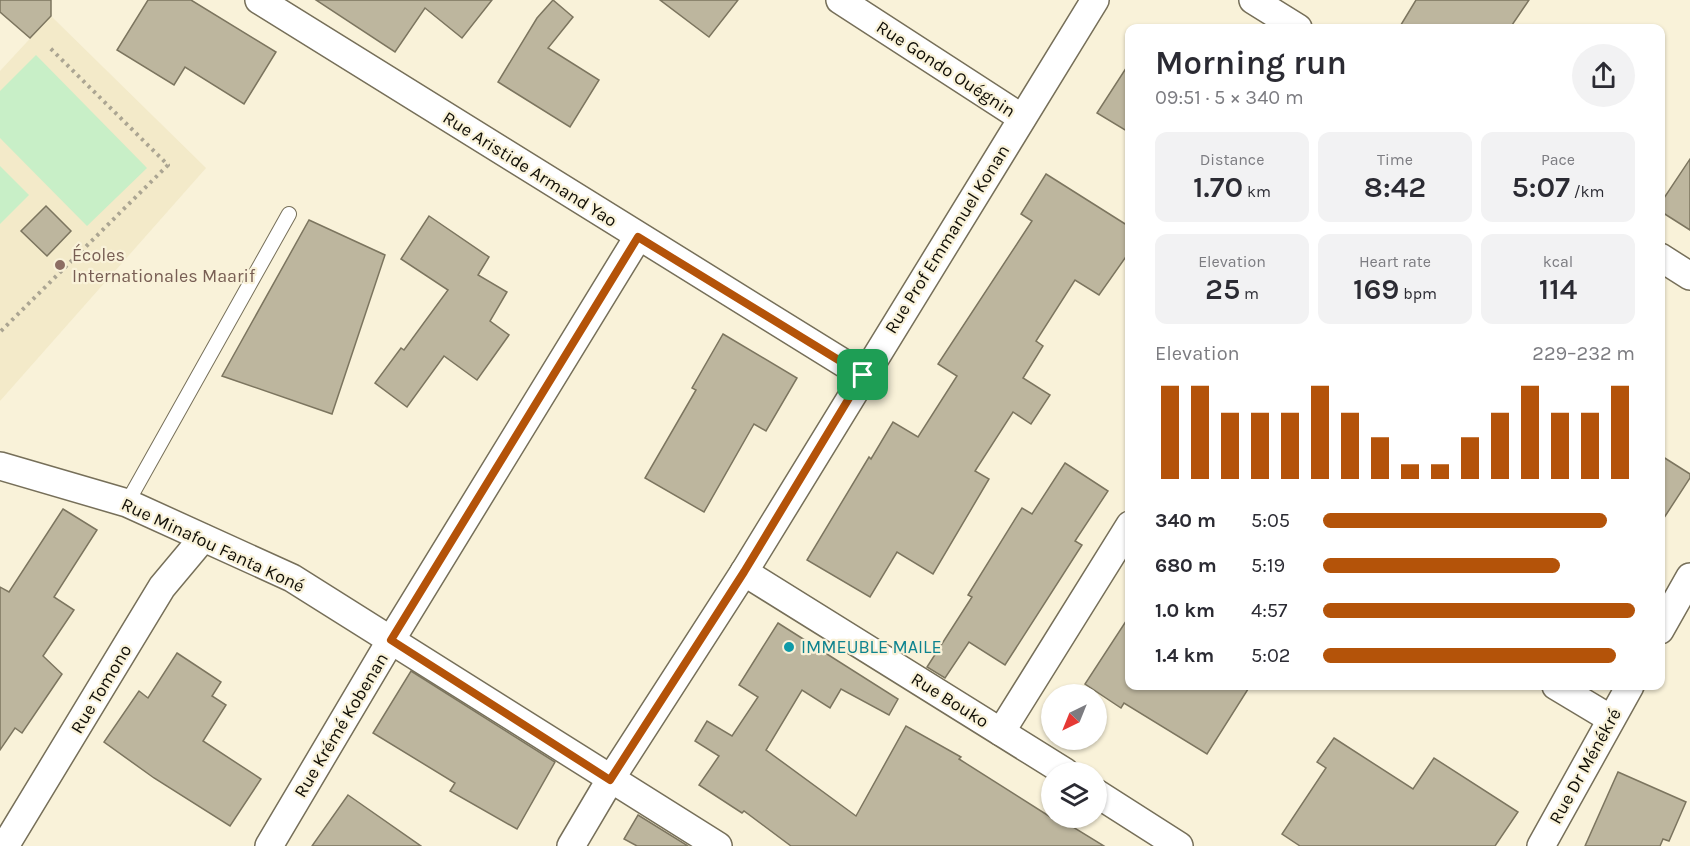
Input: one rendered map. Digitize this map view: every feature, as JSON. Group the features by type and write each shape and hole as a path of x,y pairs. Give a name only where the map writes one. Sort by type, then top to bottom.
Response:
{"street":[{"name":"Rue Aristide Armand Yao","path":"259,0 863,375"},
{"name":"Rue Gondo Ouégnin","path":"840,0 1022,117"},
{"name":"Rue Prof Emmanuel Konan","path":"571,846 610,780 744,572 1095,0"},
{"path":"1253,0 1292,24"},
{"name":"Rue Krémé Kobenan","path":"269,846 391,640 638,237"},
{"path":"1665,260 1690,276"},
{"name":"Rue Minafou Fanta Koné","path":"0,466 127,503 292,578 718,846"},
{"path":"1001,732 1125,533"},
{"name":"Rue Tomono","path":"5,846 162,587 203,538"},
{"name":"Rue Bouko","path":"744,572 1049,762"},
{"path":"1665,621 1690,577"},
{"path":"1563,690 1611,719"},
{"name":"Rue Dr Ménékré","path":"1541,846 1628,690"},
{"path":"1107,800 1179,846"}],"lane":[{"path":"127,503 289,214"}],"path":[{"path":"1,331 168,165 48,46"}],"shaded area":[{"name":"Écoles Internationales Maarif","path":"51,16 206,168 0,401 0,71"}],"green space":[{"path":"36,55 147,168 87,226 0,138 0,91"},
{"path":"0,166 29,195 0,224"}],"building":[{"path":"0,0 51,0 51,16 30,38 0,12"},
{"path":"148,0 191,0 276,52 244,104 185,67 174,85 117,50"},
{"path":"316,0 492,0 462,38 425,8 395,52"},
{"path":"553,0 573,17 548,48 599,80 570,127 498,82 537,18"},
{"path":"660,0 738,0 709,37"},
{"path":"1416,0 1529,0 1513,24 1401,24"},
{"path":"1125,70 1125,130 1097,113"},
{"path":"1690,159 1690,230 1665,214 1665,196"},
{"path":"1046,174 1125,224 1125,258 1099,295 1075,280 1036,341 1043,346 1023,378 1050,395 1031,424 1013,412 975,471 989,479 933,574 897,552 870,597 807,560 869,457 871,459 893,422 918,437 957,376 938,364 1032,221 1021,214"},
{"path":"46,206 71,231 47,256 21,231"},
{"path":"429,216 489,257 478,275 507,292 490,321 509,335 477,380 444,356 407,407 375,383 401,348 404,350 448,290 401,259"},
{"path":"309,220 385,255 332,414 222,376"},
{"path":"723,334 797,378 766,431 754,424 704,512 645,478 696,390 692,388"},
{"path":"1665,458 1690,474 1690,478 1665,516"},
{"path":"1065,463 1108,491 1075,541 1082,545 1005,665 969,642 945,678 927,667 972,597 968,595 1022,508 1032,514"},
{"path":"63,509 97,530 54,597 74,610 43,656 62,674 22,733 15,728 0,750 0,587 9,592"},
{"path":"778,623 898,699 889,715 841,689 830,708 802,690 766,750 856,816 906,726 961,757 959,759 1041,811 1041,828 1075,828 1104,846 791,846 744,811 742,813 699,785 719,756 695,741 707,721 732,736 758,697 739,685"},
{"path":"1125,623 1125,690 1247,690 1207,754 1124,703 1121,708 1107,699 1107,684 1085,684"},
{"path":"177,653 221,682 212,696 226,705 203,741 261,779 230,826 154,778 104,742 139,691 148,698"},
{"path":"411,671 555,762 517,829 450,791 455,783 373,733"},
{"path":"1334,738 1413,789 1434,758 1518,812 1495,846 1300,846 1282,834 1326,768 1317,762"},
{"path":"1618,772 1686,802 1669,841 1663,839 1660,846 1585,846"},
{"path":"348,795 421,846 312,846"},
{"path":"638,815 688,846 637,846 624,839"}],"place":[{"name":"Écoles Internationales Maarif","path":"60,265"},
{"name":"IMMEUBLE MAILE","path":"789,647"}],"route":[{"path":"638,237 863,375 744,572 610,780 391,640 638,237"}]}
